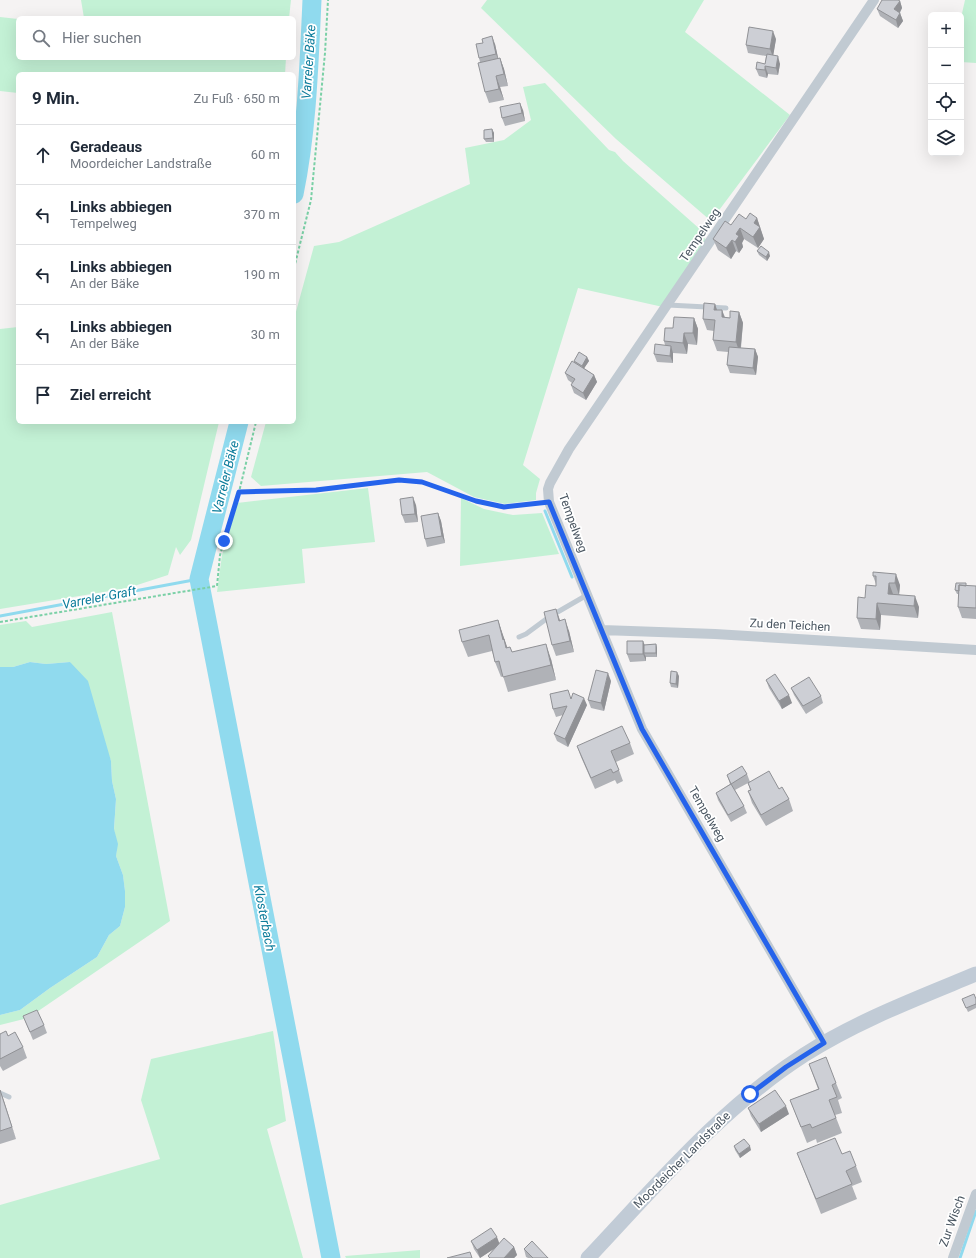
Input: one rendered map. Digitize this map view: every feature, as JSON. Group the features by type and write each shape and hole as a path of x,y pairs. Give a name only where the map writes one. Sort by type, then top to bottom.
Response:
{"main road":[{"name":"Moordeicher Landstraße","path":"588,1258 722,1118 750,1094 786,1067 824,1043 873,1018 976,974"}],"street":[{"name":"Tempelweg","path":"824,1043 642,729 549,502 548,489 569,450 874,0"},
{"name":"Zu den Teichen","path":"602,630 715,634 976,650"},
{"name":"Zur Wisch","path":"953,1258 976,1194"}],"lane":[{"path":"668,305 726,308"},
{"path":"519,637 526,634 549,617 588,595"},
{"path":"0,1093 9,1097"}],"path":[{"path":"296,260 311,200 325,53 328,0"},
{"path":"0,622 217,586 220,555 239,492 256,424"},
{"path":"239,492 316,490 399,480 422,482 476,501 504,507 549,502"}],"green space":[{"path":"81,0 291,0 289,16 84,16"},
{"path":"487,0 704,0 685,32 790,115 711,221 616,139 481,8"},
{"path":"965,0 976,0 976,63 964,62 964,12 962,12"},
{"path":"0,17 16,19 16,60 286,60 285,72 16,72 16,93 0,91"},
{"path":"545,83 609,150 615,152 623,161 702,231 706,242 663,307 578,288 523,465 540,479 536,493 536,500 505,504 474,497 427,472 261,486 251,477 265,424 296,424 296,312 314,246 339,242 470,184 465,148 504,140 531,120 523,87"},
{"path":"16,327 16,424 219,424 191,540 180,555 176,547 168,575 128,588 0,609 0,329"},
{"path":"368,488 375,542 302,549 305,583 217,592 222,555 237,503"},
{"path":"461,498 484,509 513,515 542,513 559,554 460,566"},
{"path":"112,612 170,921 28,1018 0,1025 0,1015 20,1010 97,957 109,935 120,926 125,907 125,891 123,875 116,856 117,844 114,830 116,799 112,781 111,761 70,662 46,664 30,662 13,667 0,667 0,625 26,621 32,627"},
{"path":"273,1031 286,1121 267,1129 303,1258 0,1258 0,1205 160,1159 141,1100 151,1059"},
{"path":"420,1250 420,1258 346,1258 345,1256"}],"water":[{"path":"30,662 46,664 70,662 88,681 111,761 112,781 116,799 114,829 118,844 116,856 123,875 125,907 120,926 109,935 97,957 20,1010 0,1015 0,667 13,667"}],"building":[{"path":"882,0 900,1 894,9 900,13 896,20 877,9"},
{"path":"749,27 773,31 770,49 746,45"},
{"path":"492,36 496,54 479,58 476,44 483,43 482,39"},
{"path":"767,54 778,56 776,68 765,66 765,70 756,69 757,62 765,64"},
{"path":"500,58 504,74 496,76 499,89 485,92 478,63"},
{"path":"520,103 522,113 502,118 500,107"},
{"path":"492,129 493,138 484,139 484,130"},
{"path":"750,213 757,218 754,223 760,227 753,237 740,228 736,234 739,236 735,242 732,240 726,248 713,239 725,221 731,225 739,214 746,219"},
{"path":"761,246 769,252 766,257 757,251"},
{"path":"704,303 715,304 714,310 722,310 722,317 730,318 730,311 739,312 736,342 713,340 715,320 703,319"},
{"path":"674,317 694,318 693,333 684,333 683,343 664,341 665,328 673,328"},
{"path":"655,344 671,346 670,356 654,354"},
{"path":"729,347 755,349 753,368 727,365"},
{"path":"579,352 587,357 582,366 574,361"},
{"path":"572,361 594,375 583,393 571,385 575,379 565,373"},
{"path":"413,497 415,514 402,515 400,499"},
{"path":"438,513 442,536 425,539 421,516"},
{"path":"873,572 896,574 895,583 889,583 888,594 915,596 914,606 877,603 876,619 857,618 858,597 865,598 866,585 876,586 876,576 873,576"},
{"path":"956,583 966,583 966,586 959,585 959,591 955,590"},
{"path":"959,585 976,586 976,608 958,607"},
{"path":"556,609 559,621 565,619 570,641 552,645 544,612"},
{"path":"498,620 506,648 510,647 512,652 546,644 551,665 503,677 499,661 495,662 489,635 462,642 459,630"},
{"path":"627,641 643,641 643,654 627,654"},
{"path":"656,644 656,653 644,653 644,645"},
{"path":"596,670 608,673 601,703 588,700"},
{"path":"671,671 677,672 676,684 670,683"},
{"path":"775,674 789,695 779,701 766,680"},
{"path":"809,677 821,696 803,706 791,688"},
{"path":"568,690 571,699 573,693 584,698 565,739 554,734 567,706 553,709 550,694"},
{"path":"622,726 630,743 611,751 619,770 613,773 611,769 591,778 577,746"},
{"path":"742,766 747,774 731,784 727,775"},
{"path":"769,771 779,789 782,787 789,799 761,815 748,791 751,790 748,783"},
{"path":"731,784 744,806 728,815 716,793"},
{"path":"974,994 976,1004 966,1008 962,999"},
{"path":"37,1010 44,1025 30,1032 23,1016"},
{"path":"6,1031 8,1036 15,1032 23,1047 0,1059 0,1034"},
{"path":"826,1057 836,1083 832,1085 837,1097 829,1100 836,1118 812,1128 810,1124 801,1127 790,1100 819,1089 809,1064"},
{"path":"0,1090 12,1127 0,1131"},
{"path":"775,1090 786,1106 759,1124 748,1108"},
{"path":"835,1138 842,1154 850,1151 856,1166 846,1171 852,1184 816,1199 797,1153"},
{"path":"744,1139 750,1146 739,1154 734,1146"},
{"path":"491,1228 497,1237 477,1250 471,1241"},
{"path":"504,1238 514,1247 504,1258 490,1258 488,1256"},
{"path":"532,1241 548,1258 533,1258 524,1249"},
{"path":"470,1252 472,1258 447,1258"}],"waterway":[{"name":"Varreler Bäke","path":"296,182 305,122 312,0"},
{"name":"Klosterbach","path":"238,424 199,579 331,1258"},
{"path":"545,511 572,577"},
{"name":"Varreler Graft","path":"0,616 199,579"},
{"path":"960,1258 976,1211"}],"route":[{"path":"224,541 239,492 316,490 399,480 422,482 476,501 504,507 549,502 642,729 824,1043 786,1067 750,1094"}]}
